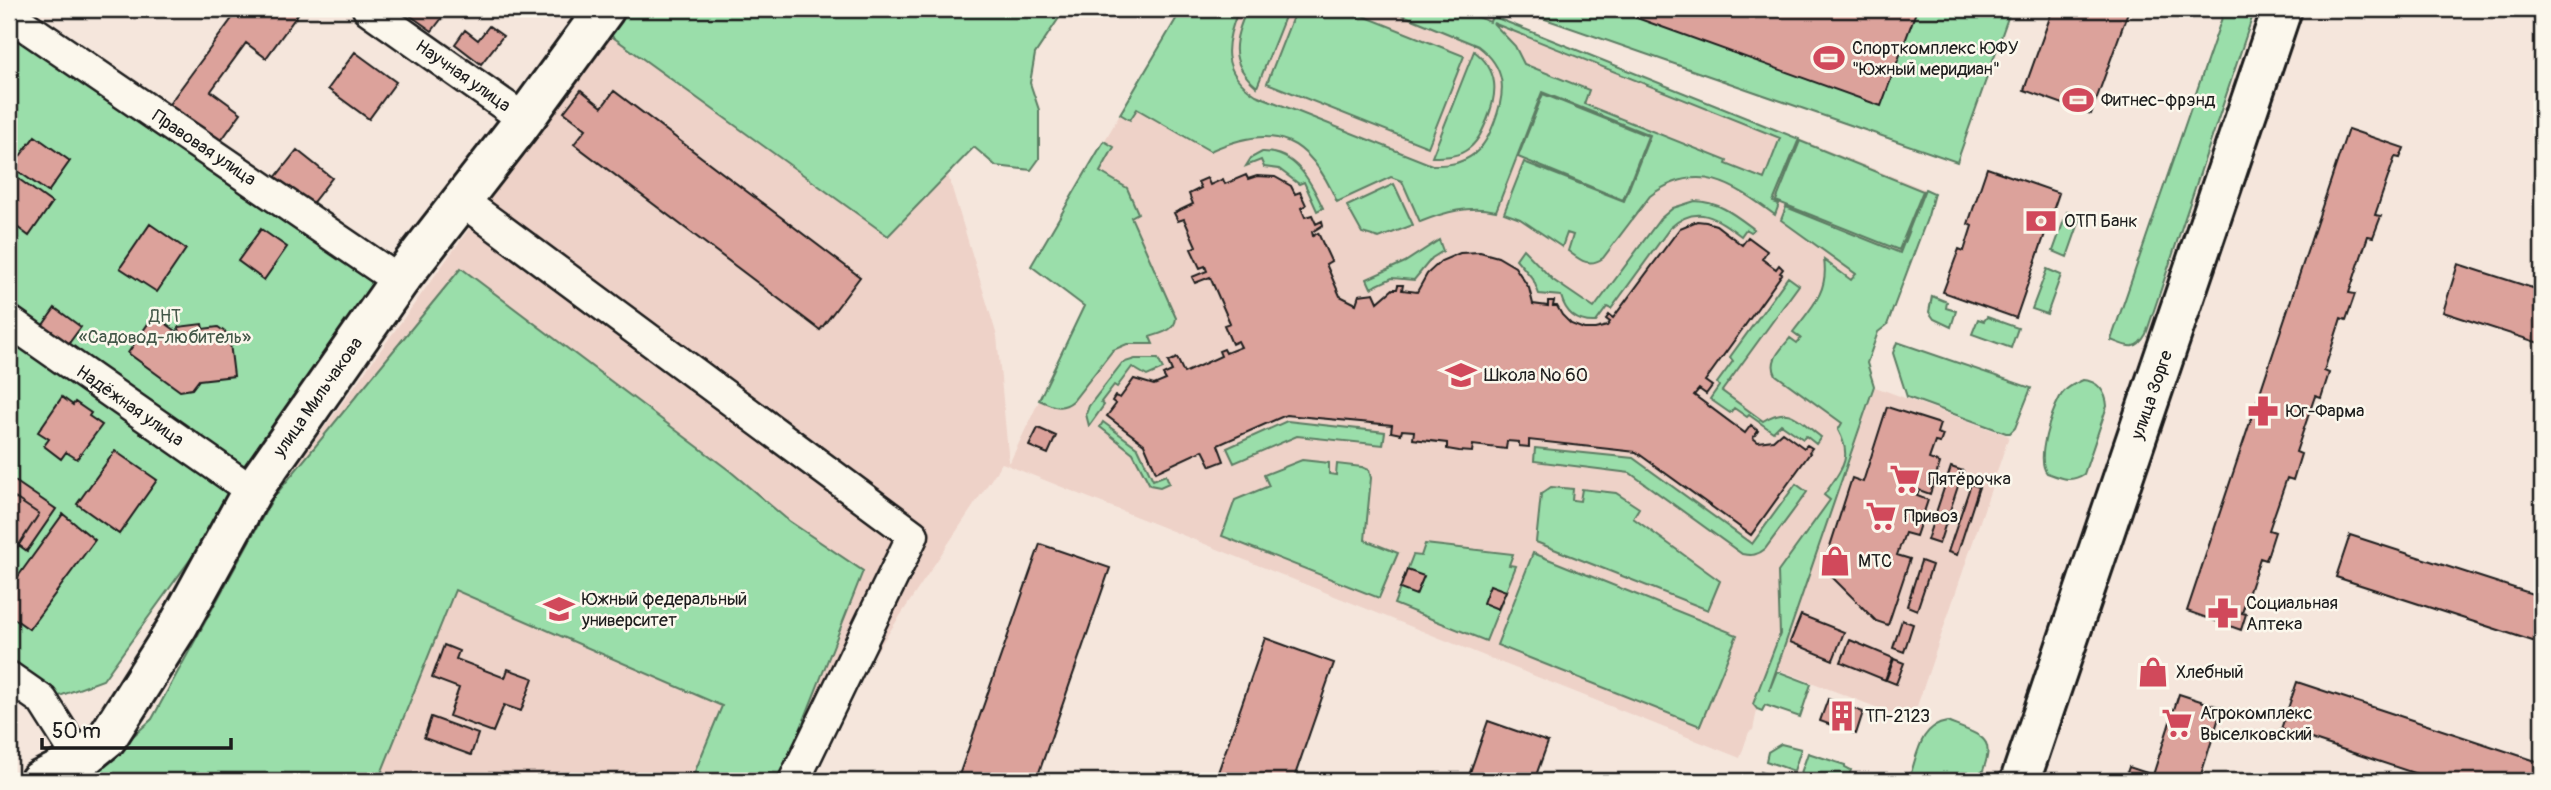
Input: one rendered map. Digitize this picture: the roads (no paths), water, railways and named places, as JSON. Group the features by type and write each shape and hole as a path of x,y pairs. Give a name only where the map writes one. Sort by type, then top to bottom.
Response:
{"street":[{"name":"Научная улица","path":"368,9 524,119"},
{"name":"улица Мильчакова","path":"39,781 80,760 107,738 178,626 251,491 399,281 605,9"},
{"name":"улица Зорге","path":"2020,781 2282,9"},
{"name":"Правовая улица","path":"9,15 399,281"},
{"path":"461,201 913,535 794,781"},
{"name":"Надёжная улица","path":"9,321 251,491"},
{"path":"9,677 42,700 80,760"}],"place":[{"name":"Спорткомплекс ЮФУ \"Южный меридиан\"","path":"1829,58"},
{"name":"Фитнес-фрэнд","path":"2078,100"},
{"name":"ОТП Банк","path":"2041,221"},
{"name":"Школа № 60","path":"1461,375"},
{"name":"Юг-Фарма","path":"2263,411"},
{"name":"Пятёрочка","path":"1905,479"},
{"name":"Привоз","path":"1881,516"},
{"name":"МТС","path":"1835,561"},
{"name":"Южный федеральный университет","path":"559,609"},
{"name":"Социальная Аптека","path":"2223,613"},
{"name":"Хлебный","path":"2153,672"},
{"name":"ТП-2123","path":"1842,716"},
{"name":"Агрокомплекс Выселковский","path":"2177,723"}],"park label":[{"name":"ДНТ «Садовод-любитель»","path":"165,326"}]}
